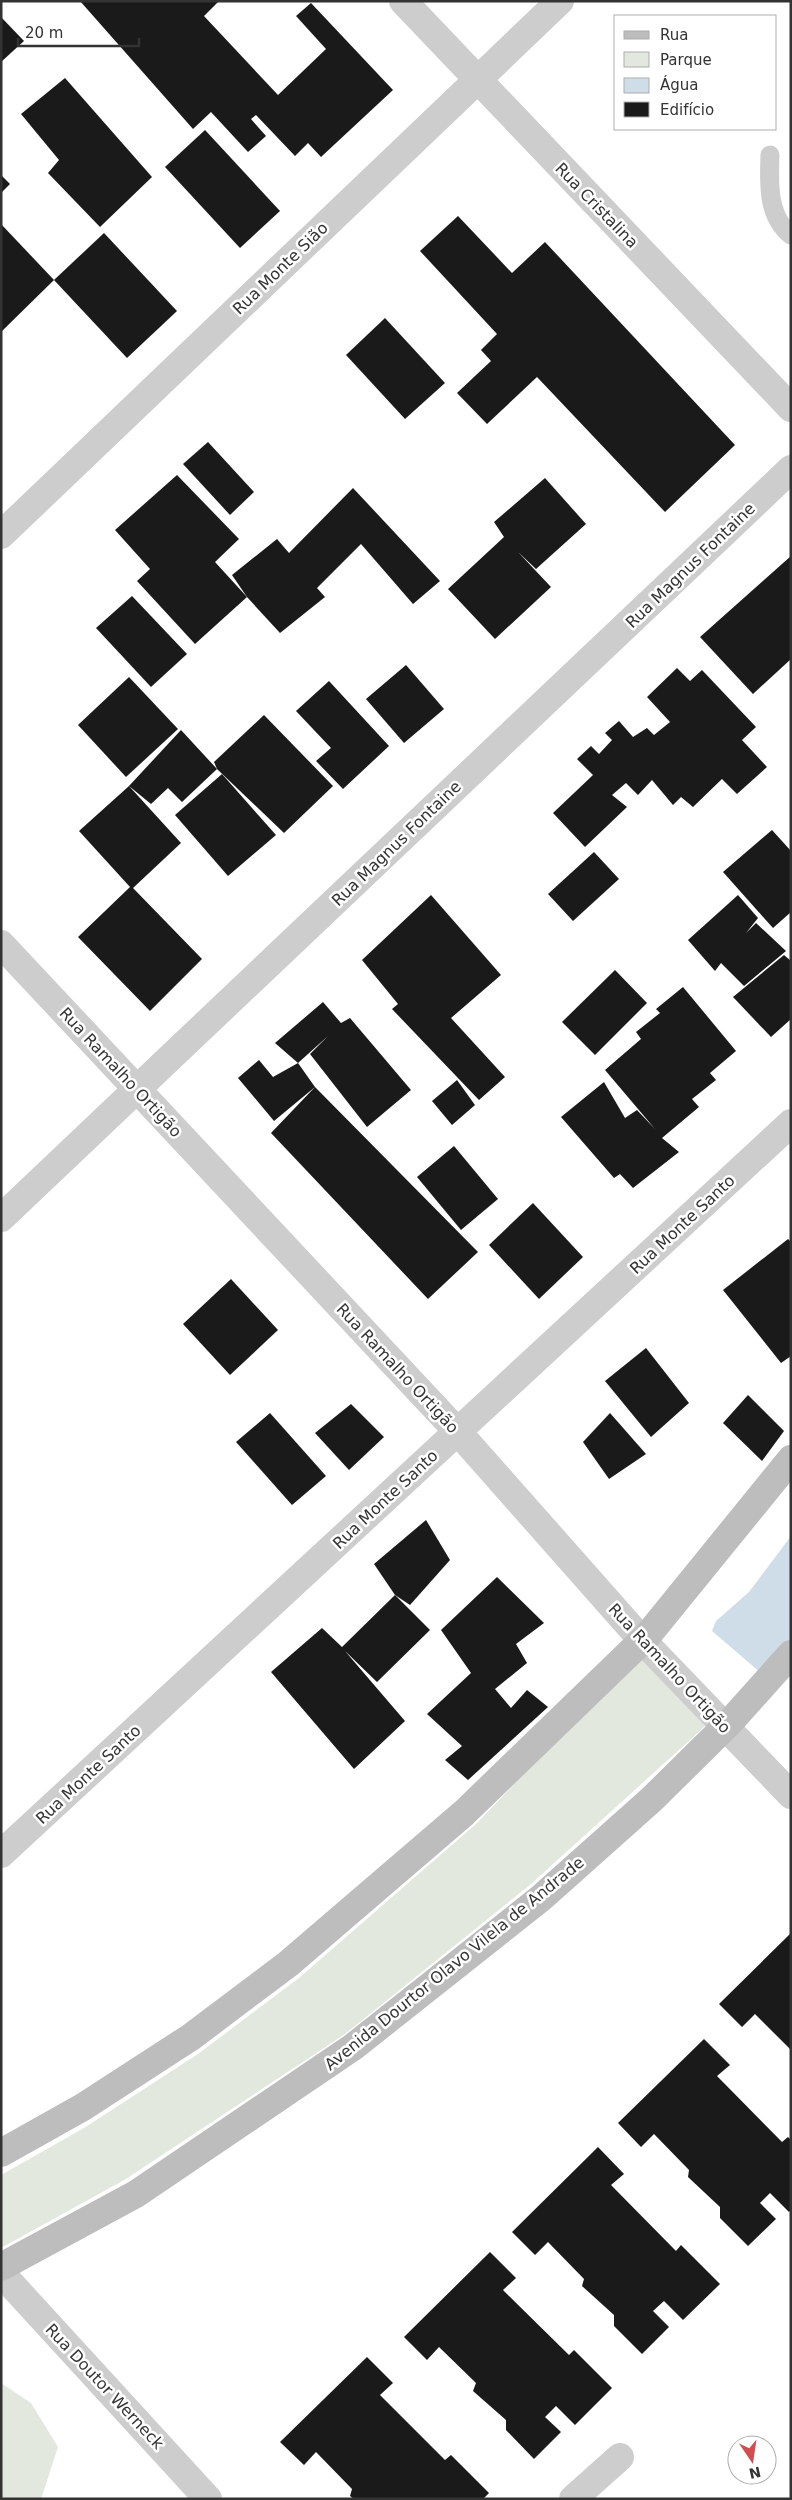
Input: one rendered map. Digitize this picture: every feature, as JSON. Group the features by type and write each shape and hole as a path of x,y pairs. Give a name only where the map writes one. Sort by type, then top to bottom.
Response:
{"main road":[{"path":"1,2153 83,2107 182,2042 288,1964 464,1812 641,1639 648,1635 791,1459"},
{"name":"Avenida Dourtor Olavo Vilela de Andrade","path":"1,2267 136,2194 353,2047 541,1898 652,1799 727,1725 791,1654"}],"street":[{"name":"Rua Cristalina","path":"403,1 791,408"},
{"name":"Rua Monte Sião","path":"1,535 560,1"},
{"name":"Rua Magnus Fontaine","path":"1,1218 791,469"},
{"name":"Rua Ramalho Ortigão","path":"1,944 458,1432 641,1639 727,1725 791,1795"},
{"name":"Rua Monte Santo","path":"1,1854 791,1124"},
{"name":"Rua Doutor Werneck","path":"1,2273 208,2499"},
{"path":"573,2499 620,2457"}],"lane":[{"path":"770,155 768,189 780,226 791,235"}],"green space":[{"path":"642,1651 710,1721 691,1739 531,1884 345,2034 126,2179 1,2248 1,2175 84,2128 198,2054 299,1978 476,1824"},
{"path":"1,2383 31,2403 58,2447 41,2499 1,2499"}],"water":[{"path":"791,1536 791,1642 761,1673 712,1631 716,1621 749,1592"}],"building":[{"path":"80,1 219,1 204,16 278,95 326,49 296,16 311,3 393,90 321,157 308,143 295,156 256,115 251,119 266,136 248,152 211,112 193,129"},
{"path":"1,17 24,41 1,62"},
{"path":"65,78 152,177 100,227 48,173 59,160 21,114"},
{"path":"205,130 280,211 240,248 165,167"},
{"path":"1,175 10,184 1,193"},
{"path":"458,216 512,273 545,242 735,445 665,512 537,377 487,424 457,393 491,361 481,350 497,334 420,251"},
{"path":"1,224 54,280 1,332"},
{"path":"104,233 177,311 127,358 54,280"},
{"path":"385,318 445,383 405,419 346,355"},
{"path":"208,442 254,492 230,515 183,464"},
{"path":"177,475 239,539 215,562 247,597 195,644 137,581 150,569 115,530"},
{"path":"545,478 586,524 536,569 518,552 551,587 495,639 448,589 504,537 494,522"},
{"path":"353,488 440,581 413,604 361,544 317,588 325,597 280,633 247,597 232,575 277,539 289,553"},
{"path":"791,556 791,659 753,694 700,637"},
{"path":"132,596 187,654 151,687 96,628"},
{"path":"406,665 444,709 404,743 366,699"},
{"path":"677,668 690,681 702,670 756,727 742,740 767,767 737,794 722,779 693,807 681,797 673,805 652,780 638,795 626,783 612,795 627,807 585,847 553,813 593,775 577,759 591,746 599,754 612,740 605,733 619,721 633,737 647,728 654,735 670,722 647,697"},
{"path":"129,677 178,729 126,777 78,725"},
{"path":"329,681 389,746 343,789 316,761 331,748 296,711"},
{"path":"264,715 333,786 284,833 217,769 214,762"},
{"path":"181,730 217,769 182,802 168,788 151,804 129,786"},
{"path":"222,774 276,835 228,876 175,815"},
{"path":"129,786 181,843 133,888 202,959 150,1011 78,937 130,887 79,831"},
{"path":"772,830 791,851 791,912 773,928 723,872"},
{"path":"594,852 619,879 573,921 548,894"},
{"path":"431,895 501,975 451,1018 505,1077 479,1100 392,1009 398,1004 362,960"},
{"path":"738,895 758,918 746,933 756,923 786,951 744,986 721,963 715,971 688,940"},
{"path":"784,955 791,961 791,1019 771,1037 733,997"},
{"path":"615,970 647,1003 595,1055 562,1022"},
{"path":"683,987 736,1051 710,1073 716,1080 692,1099 699,1107 662,1138 679,1152 633,1188 620,1174 614,1178 561,1117 604,1082 625,1118 637,1110 655,1129 605,1070 641,1039 636,1032 660,1013 656,1009"},
{"path":"323,1002 341,1023 350,1018 411,1090 367,1127 310,1054 328,1036 298,1063 275,1043"},
{"path":"259,1060 273,1077 298,1063 315,1087 274,1121 238,1078"},
{"path":"457,1080 475,1105 452,1125 432,1101"},
{"path":"315,1087 478,1252 428,1299 271,1133"},
{"path":"454,1146 498,1199 461,1230 417,1177"},
{"path":"533,1203 583,1257 539,1299 489,1245"},
{"path":"788,1239 791,1242 791,1356 781,1363 723,1290"},
{"path":"231,1279 278,1330 230,1375 183,1324"},
{"path":"646,1348 689,1403 651,1437 605,1381"},
{"path":"748,1395 784,1431 762,1461 723,1423"},
{"path":"351,1404 384,1437 349,1470 315,1433"},
{"path":"270,1413 326,1476 292,1505 236,1442"},
{"path":"610,1413 646,1454 609,1479 583,1442"},
{"path":"426,1520 450,1560 410,1605 395,1595 374,1564"},
{"path":"497,1577 544,1623 516,1644 527,1663 495,1689 511,1708 527,1690 548,1707 468,1780 445,1760 462,1746 427,1714 471,1673 441,1630"},
{"path":"395,1595 430,1630 377,1682 345,1651 405,1721 354,1769 271,1672 322,1628 342,1647"},
{"path":"791,1933 791,2050 755,2014 742,2027 719,2004"},
{"path":"704,2039 730,2065 717,2076 782,2142 788,2137 791,2140 791,2210 789,2212 770,2193 760,2203 776,2219 748,2246 720,2218 720,2207 688,2177 689,2170 654,2134 641,2147 618,2123"},
{"path":"598,2147 624,2174 611,2185 676,2251 681,2245 720,2284 683,2320 664,2301 653,2311 669,2327 642,2354 614,2326 614,2315 582,2286 584,2279 548,2242 535,2255 512,2232"},
{"path":"490,2252 516,2278 503,2290 569,2355 574,2350 612,2388 575,2425 556,2406 545,2417 561,2432 534,2459 506,2430 506,2420 473,2391 476,2383 439,2347 427,2360 404,2337"},
{"path":"367,2357 393,2383 380,2395 445,2460 451,2455 489,2493 483,2499 354,2499 350,2496 352,2489 316,2452 304,2465 280,2442"}]}
